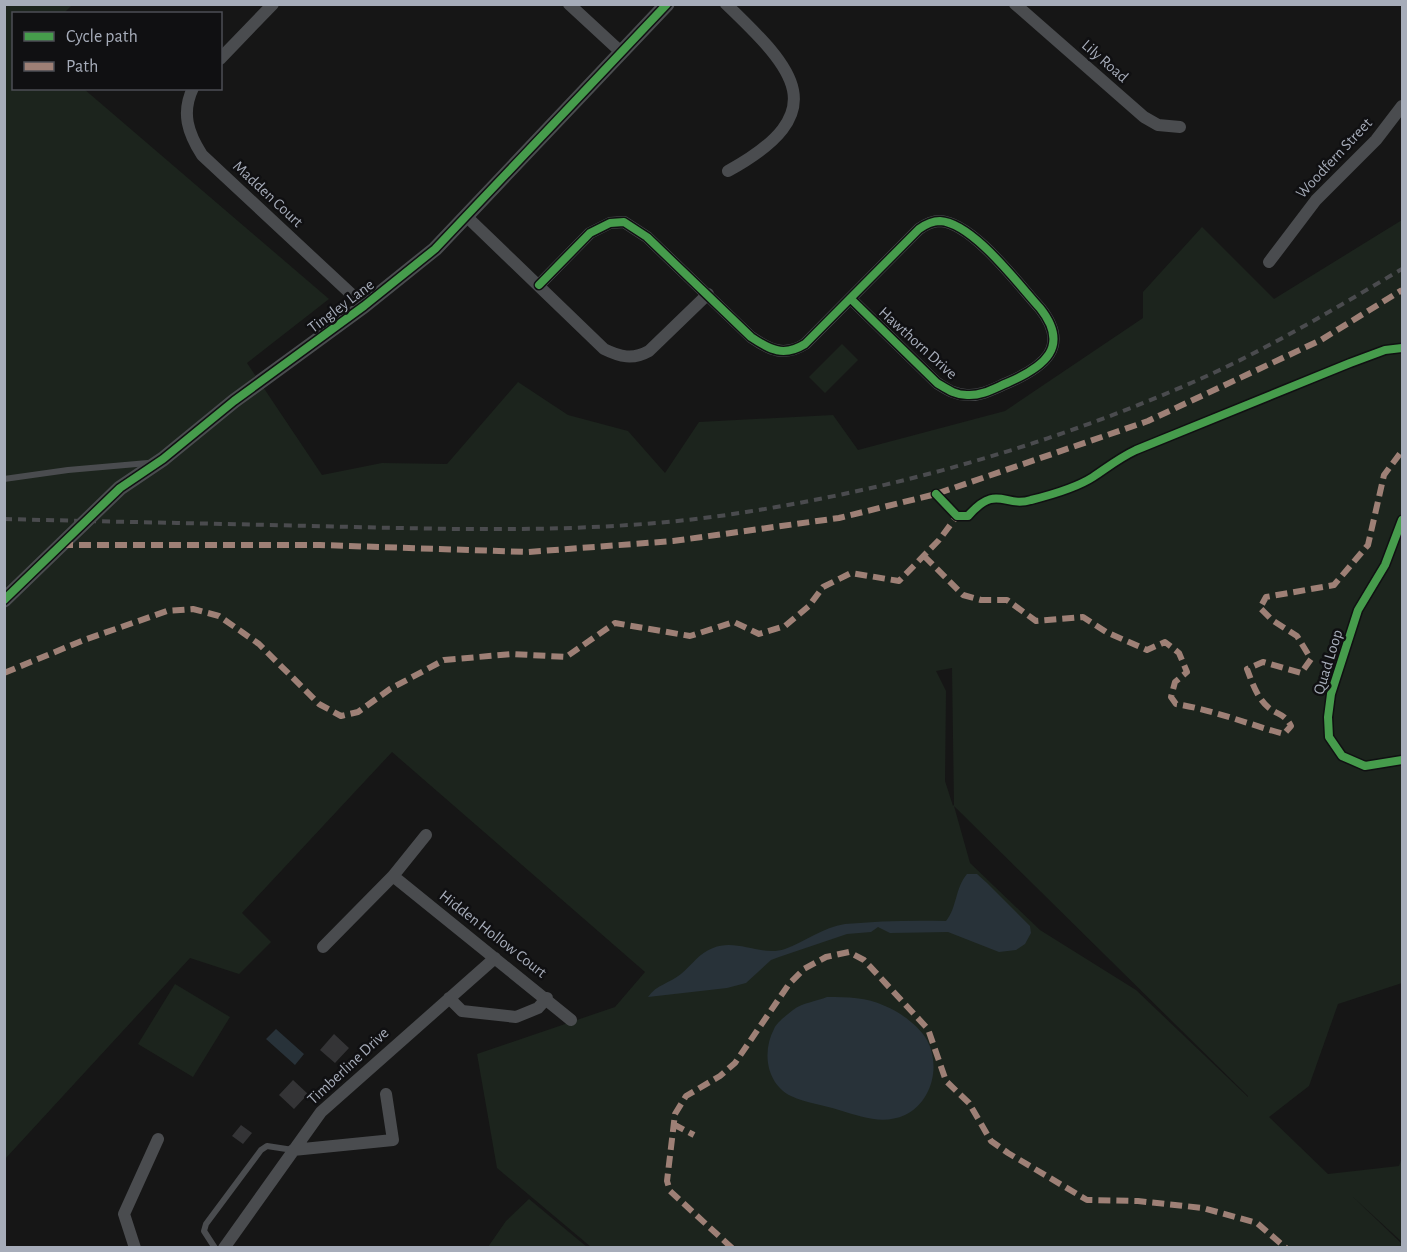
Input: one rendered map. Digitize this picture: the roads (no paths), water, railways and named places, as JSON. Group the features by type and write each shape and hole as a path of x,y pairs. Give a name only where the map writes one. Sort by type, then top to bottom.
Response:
{"street":[{"path":"222,57 273,4"},
{"path":"568,4 622,53"},
{"name":"Tingley Lane","path":"4,600 120,488 158,463 234,402 364,306 435,249 668,4"},
{"path":"726,4 766,43 783,64 793,83 794,100 780,132 768,146 728,171"},
{"name":"Lily Road","path":"1016,4 1144,117 1158,125 1180,127"},
{"name":"Madden Court","path":"192,90 187,100 186,116 190,136 202,155 364,306"},
{"name":"Woodfern Street","path":"1269,262 1316,200 1376,140 1402,106"},
{"path":"466,216 604,349 628,357 640,356 649,351 708,294"},
{"name":"Hawthorn Drive","path":"539,285 590,233 610,223 624,222 641,232 766,347 789,352 805,344 919,229 930,222 952,224 971,235 1040,308 1050,320 1053,344 1040,368 1028,374 980,394 953,393 938,383 851,299"},
{"path":"323,947 393,876 426,835"},
{"name":"Hidden Hollow Court","path":"393,876 571,1020"},
{"name":"Timberline Drive","path":"224,1248 321,1112 495,958"},
{"path":"449,998 462,1011 516,1017 538,1008 547,999"},
{"path":"293,1150 393,1140 386,1094"},
{"path":"135,1248 124,1214 158,1139"}],"lane":[{"path":"4,479 68,470 158,463"},
{"path":"215,1248 204,1231 206,1224 261,1150 267,1146 293,1150"}],"railway":[{"path":"4,519 403,528 599,527 697,519 803,502 973,462 1083,426 1137,405 1219,371 1299,329 1402,269"}]}
